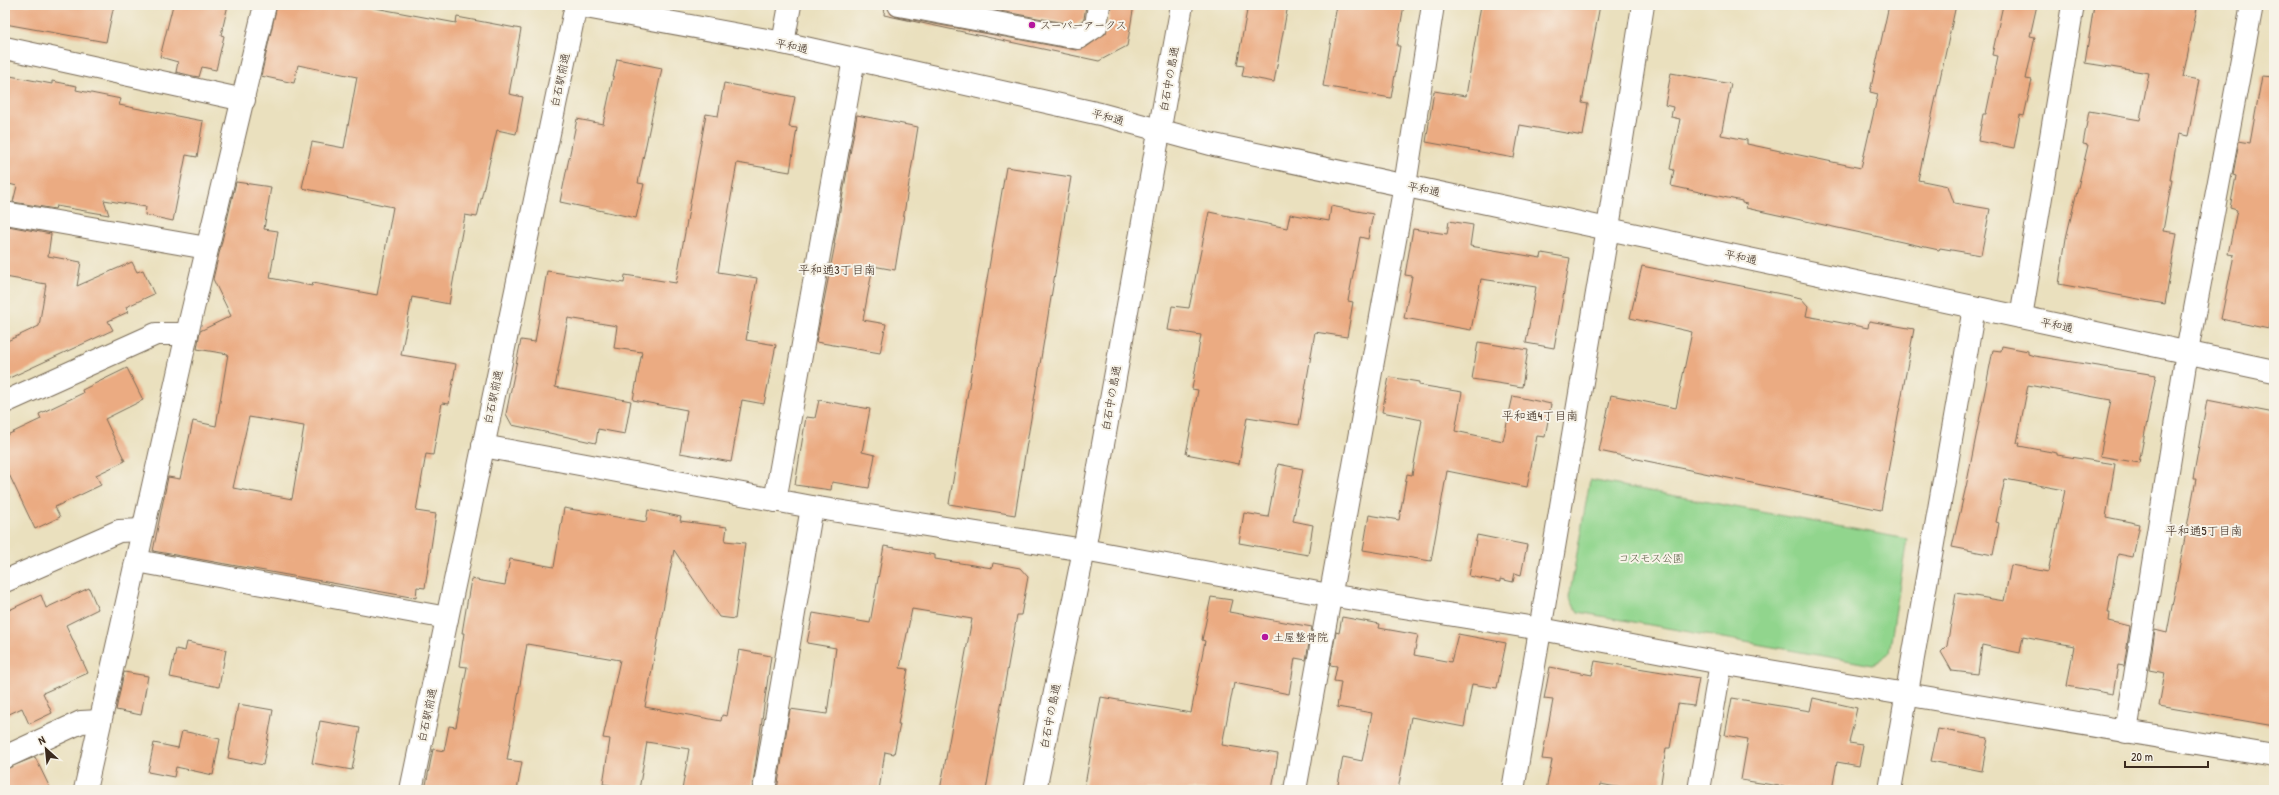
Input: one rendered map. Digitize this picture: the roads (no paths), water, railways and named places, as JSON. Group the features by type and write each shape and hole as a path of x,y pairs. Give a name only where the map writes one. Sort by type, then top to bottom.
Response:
{"street":[{"path":"85,790 142,530 207,248 244,100 265,5"},
{"name":"平和通","path":"576,5 854,59 1100,114 1160,132 1974,308 2274,371"},
{"name":"白石駅前通","path":"411,790 576,5"},
{"path":"783,44 790,5"},
{"path":"899,5 1078,38 1096,26 1099,5"},
{"name":"白石中の島通","path":"1035,790 1084,550 1182,5"},
{"path":"1295,790 1405,185 1433,5"},
{"path":"1513,790 1608,228 1643,5"},
{"path":"2021,317 2073,5"},
{"path":"2126,732 2187,352 2252,5"},
{"path":"5,48 244,100"},
{"path":"775,501 854,59"},
{"path":"5,213 207,248"},
{"path":"1890,790 1974,308"},
{"path":"5,402 156,334 187,334"},
{"path":"483,446 812,508 1084,550 1330,595 1541,628 1721,663 2274,756"},
{"path":"764,790 812,508"},
{"path":"5,581 119,531 142,530"},
{"path":"136,561 448,618"},
{"path":"1699,790 1721,663"},
{"path":"5,757 80,722 100,721"}],"place":[{"name":"スーパーアークス","path":"1032,25"},
{"name":"土屋整骨院","path":"1265,637"}],"district":[{"name":"平和通3丁目南","path":"837,269"},
{"name":"平和通4丁目南","path":"1540,415"},
{"name":"平和通5丁目南","path":"2204,530"}],"park label":[{"name":"コスモス公園","path":"1651,558"}]}
